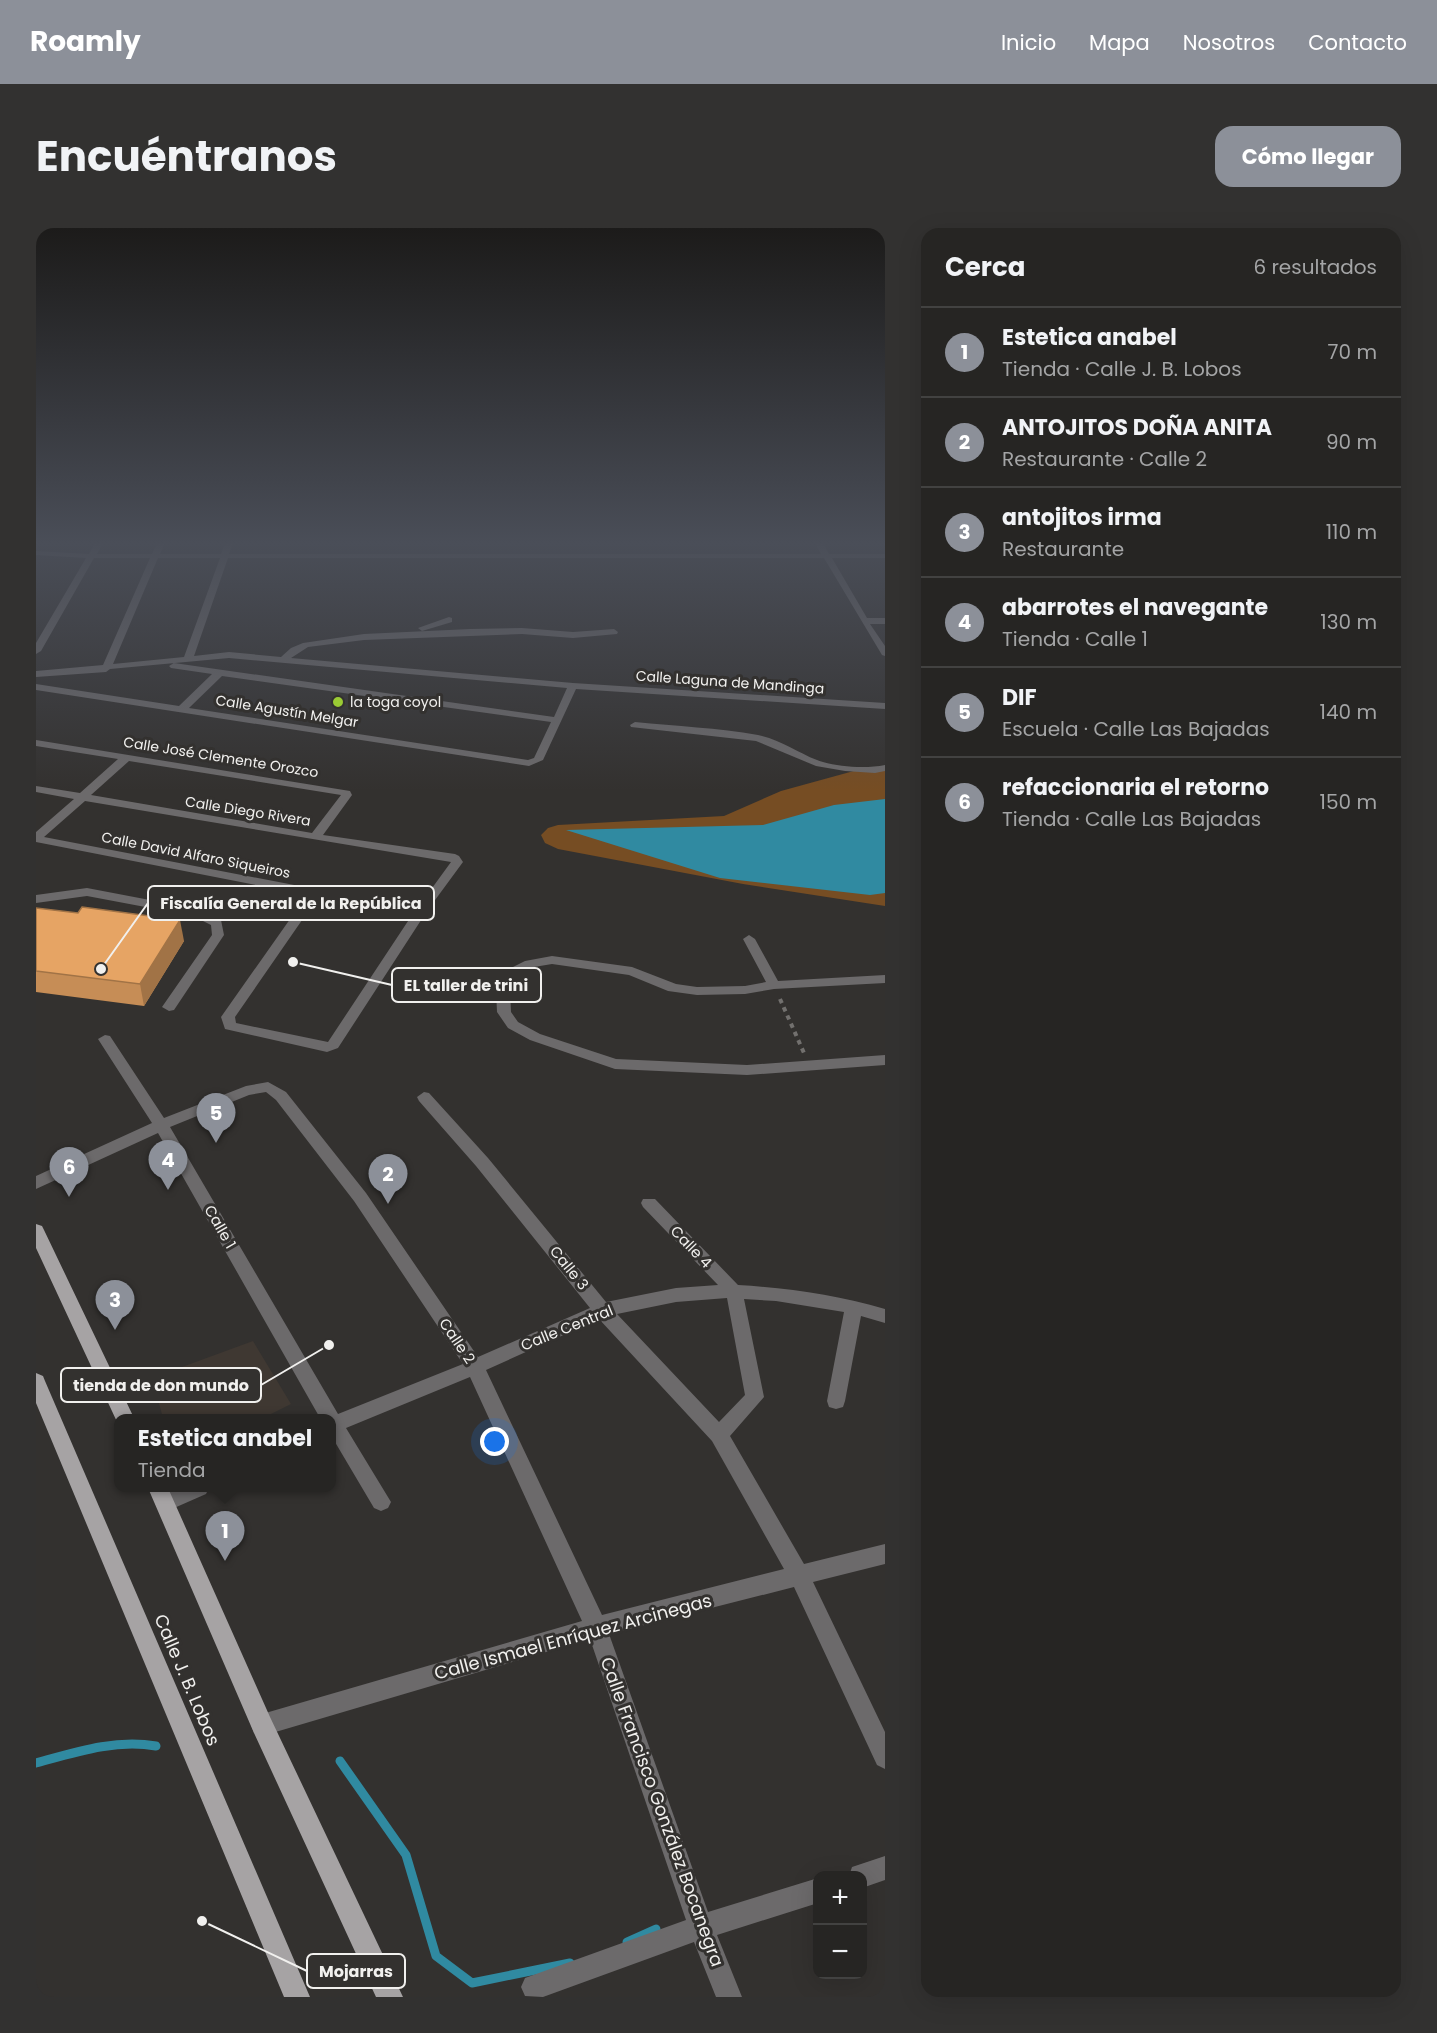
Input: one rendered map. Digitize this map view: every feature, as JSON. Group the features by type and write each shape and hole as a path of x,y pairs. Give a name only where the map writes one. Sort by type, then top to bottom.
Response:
{"main road":[{"path":"36,1230 123,1414"},
{"name":"Calle J. B. Lobos","path":"36,1381 297,1997"},
{"path":"161,1495 262,1725 390,1997"}],"street":[{"path":"36,651 51,626"},
{"path":"106,669 125,626"},
{"path":"188,659 200,626"},
{"path":"399,635 430,626"},
{"path":"867,626 885,653"},
{"path":"284,659 294,650 322,642 399,635 614,632"},
{"name":"Calle Laguna de Mandinga","path":"36,674 229,656 573,686 885,706"},
{"path":"155,663 557,720 573,686"},
{"path":"183,708 219,673"},
{"name":"Calle Agustín Melgar","path":"36,687 533,763 538,760 557,720"},
{"path":"635,725 758,738 816,763 845,768 885,768"},
{"name":"Calle José Clemente Orozco","path":"36,742 346,793 347,795 315,837"},
{"path":"36,839 126,758"},
{"name":"Calle Diego Rivera","path":"36,789 315,837 455,858 457,862 422,910"},
{"name":"Calle David Alfaro Siqueiros","path":"36,839 315,893 422,910"},
{"path":"36,900 60,894 87,892 197,913 217,923 218,935 169,1007"},
{"path":"315,893 228,1017 230,1026 327,1047 333,1045 422,910"},
{"path":"749,939 774,985"},
{"path":"885,979 774,985 745,990 685,990 673,988 632,971 552,960 530,964 513,972 503,990 504,1012 513,1025 535,1037 615,1064 747,1070 885,1060"},
{"name":"Calle 1","path":"105,1039 161,1125 327,1414"},
{"name":"Calle 2","path":"161,1125 246,1091 268,1087 281,1096 360,1197 475,1366 596,1627"},
{"name":"Calle 3","path":"424,1097 482,1162 602,1310 719,1435 800,1577 885,1757"},
{"path":"36,1183 161,1125"},
{"name":"Calle 4","path":"649,1203 734,1291"},
{"path":"719,1435 755,1397 734,1291"},
{"name":"Calle Central","path":"336,1420 475,1366 602,1310 676,1295 734,1291 776,1294 854,1307 885,1316"},
{"path":"836,1401 854,1307"},
{"name":"Calle 1","path":"336,1429 381,1502"},
{"path":"161,1495 177,1492"},
{"name":"Calle Ismael Enríquez Arcinegas","path":"262,1725 596,1627 885,1554"},
{"name":"Calle Francisco González Bocanegra","path":"596,1627 701,1927 729,1997"},
{"path":"867,1873 885,1868"},
{"path":"534,1987 701,1927 813,1892"}],"path":[{"path":"774,985 811,1067"}],"shaded area":[{"path":"861,769 885,770 885,906 743,884 558,849 545,843 541,835 548,828 558,825 724,816 781,791"},
{"path":"253,1341 291,1404 271,1414 162,1414 152,1378"}],"water":[{"path":"885,799 885,893 870,895 720,878 566,830 763,825 834,805"}],"building":[{"path":"82,907 180,920 140,984 36,971 36,908 78,913"}],"waterway":[{"path":"36,1763 111,1745 156,1746"},
{"path":"340,1761 406,1855 436,1956 472,1983 570,1963"},
{"path":"627,1942 656,1929"}],"place":[{"name":"la toga coyol","path":"338,702"},
{"name":"EL taller de trini","path":"293,962"},
{"name":"Fiscalía General de la República","path":"101,969"},
{"name":"DIF","path":"216,1143"},
{"name":"abarrotes el navegante","path":"168,1190"},
{"name":"refaccionaria el retorno","path":"69,1197"},
{"name":"ANTOJITOS DOÑA ANITA","path":"388,1204"},
{"name":"antojitos irma","path":"115,1330"},
{"name":"tienda de don mundo","path":"329,1345"},
{"name":"Estetica anabel","path":"225,1561"},
{"name":"Mojarras","path":"202,1921"}]}
